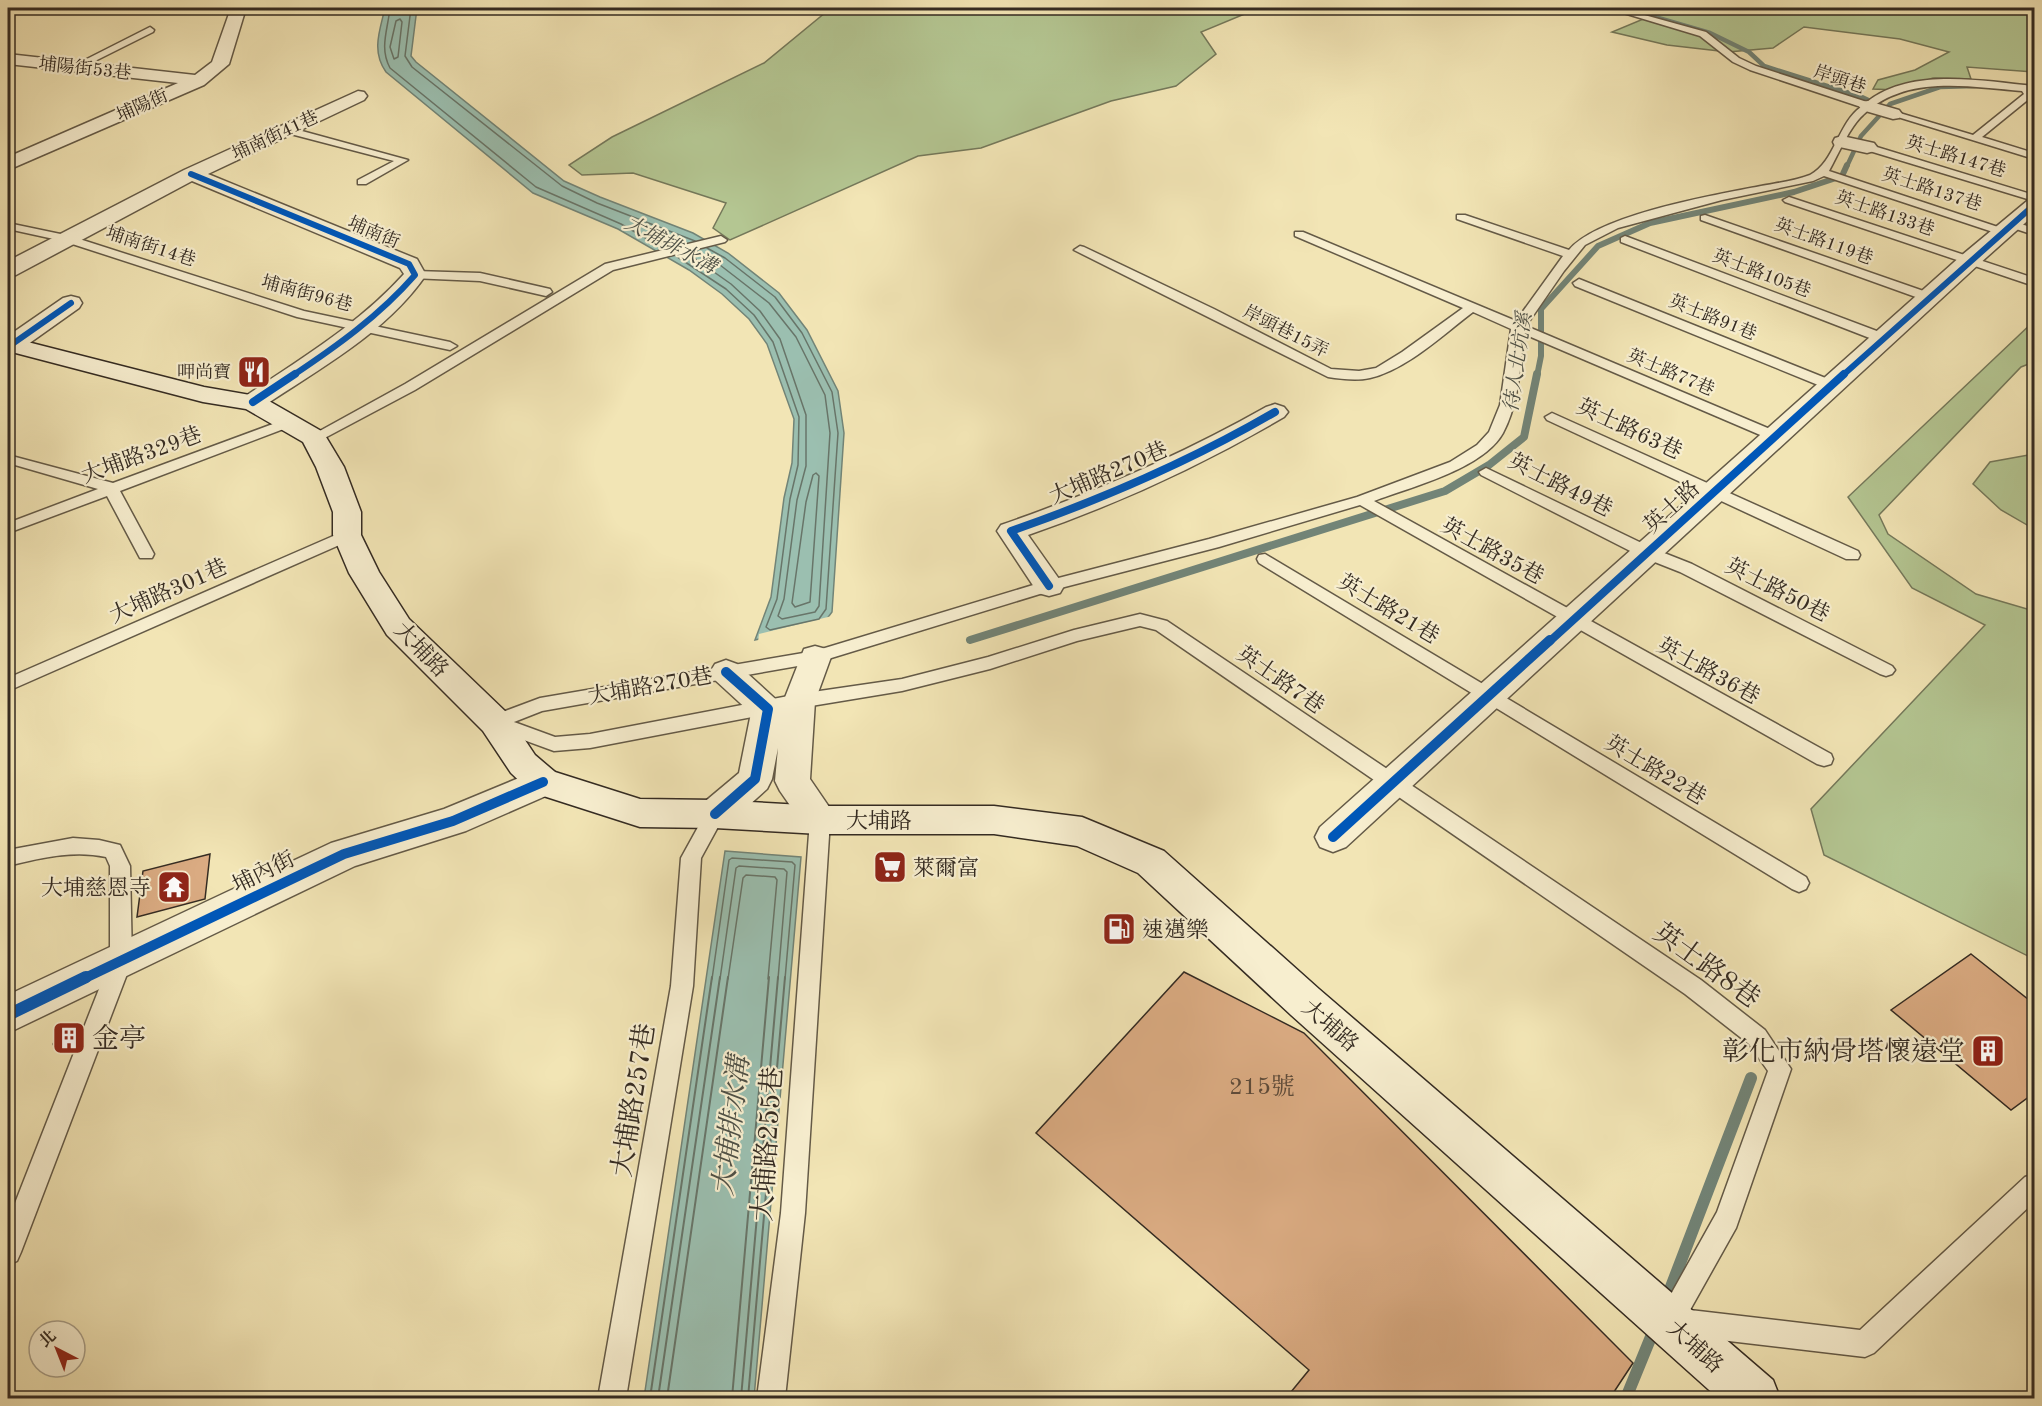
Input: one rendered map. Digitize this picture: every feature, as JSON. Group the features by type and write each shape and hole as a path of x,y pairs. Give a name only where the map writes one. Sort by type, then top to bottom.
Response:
{"street":[{"name":"埔陽街","path":"8,164 198,81 220,64 238,8"},
{"name":"埔陽街53巷","path":"8,59 198,81"},
{"name":"埔南街41巷","path":"191,174 358,96"},
{"path":"1868,106 1893,114"},
{"path":"1842,142 1867,147"},
{"path":"8,270 191,174"},
{"name":"埔南街","path":"191,174 409,264 416,275 363,326 253,402"},
{"name":"英士路","path":"1333,837 1970,260 2034,205"},
{"path":"9,345 71,303"},
{"path":"9,345 203,394 253,402 302,430"},
{"name":"大埔路270巷","path":"1049,586 1011,531 1084,506 1132,486 1226,441 1275,412"},
{"name":"大埔路","path":"302,430 330,466 347,512 347,535 364,573 398,627 495,722 523,764 543,782 640,813 715,814 820,820 994,820 1082,832 1151,862 1305,1002 1755,1398"},
{"path":"715,814 755,779 783,705 815,657"},
{"path":"726,672 783,705"},
{"path":"783,705 792,781 820,820"},
{"name":"埔內街","path":"8,1015 344,854 453,821 543,782"}],"lane":[{"name":"岸頭巷","path":"1611,8 1702,34 1736,60 1753,68 1868,106"},
{"path":"76,67 150,30"},
{"path":"1868,106 1874,99 1884,95 1905,87 1928,83 1952,83 2030,91"},
{"path":"1974,139 2030,91"},
{"name":"岸頭巷","path":"1823,172 1857,114 1868,106"},
{"path":"1893,114 2034,156"},
{"path":"287,130 403,160 362,182"},
{"name":"英士路147巷","path":"1867,147 2034,198"},
{"path":"1299,234 1518,327 1581,243 1614,226 1722,197 1809,179 1823,172"},
{"name":"英士路137巷","path":"1823,172 2007,228 2034,232"},
{"name":"英士路133巷","path":"1790,200 2034,282"},
{"path":"1461,217 1571,255"},
{"name":"英士路119巷","path":"1705,218 1930,298"},
{"name":"埔南街14巷","path":"8,225 66,238 225,289"},
{"name":"大埔路329巷","path":"8,528 110,487 302,430 410,387 609,267 721,240"},
{"name":"英士路105巷","path":"1625,240 1885,339"},
{"name":"岸頭巷15弄","path":"1080,250 1210,312 1328,373 1349,376 1371,374 1397,360 1471,308"},
{"path":"416,275 480,277 546,292"},
{"name":"英士路91巷","path":"1579,283 1833,386"},
{"name":"埔南街96巷","path":"225,289 301,314 450,346"},
{"name":"英士路77巷","path":"1518,327 1777,437"},
{"name":"大埔路270巷","path":"495,722 540,705 815,657 1049,586 1213,543 1362,500 1455,465 1482,448 1497,432 1507,405 1518,327"},
{"name":"英士路63巷","path":"1552,417 1852,555"},
{"path":"8,459 110,487 146,554"},
{"name":"英士路49巷","path":"1486,472 1648,553"},
{"name":"英士路35巷","path":"1362,500 1390,518 1573,620"},
{"name":"大埔路301巷","path":"8,685 347,535"},
{"name":"英士路50巷","path":"1648,553 1686,568 1886,670"},
{"name":"英士路21巷","path":"1265,559 1489,696"},
{"name":"英士路7巷","path":"783,705 902,685 990,663 1074,636 1140,620 1161,625 1392,784"},
{"name":"英士路36巷","path":"1573,620 1824,759"},
{"name":"英士路22巷","path":"1489,696 1799,883"},
{"path":"495,722 554,744 590,741 783,705"},
{"name":"英士路8巷","path":"1392,784 1693,987 1757,1037 1780,1069 1727,1219 1669,1321"},
{"name":"大埔路257巷","path":"612,1398 682,986 691,858 715,814"},
{"name":"大埔路255巷","path":"771,1398 793,1213 820,820"},
{"path":"8,858 52,847 91,845 113,851 120,866 121,961 8,1252"},
{"path":"1669,1321 1864,1344 2034,1186"}],"green space":[{"path":"831,8 1259,8 1201,32 1216,54 1176,86 1111,101 981,148 918,156 730,240 713,228 726,203 633,173 582,175 569,165 612,137 764,63"},
{"path":"1636,8 2034,8 2034,72 1967,67 1971,79 1933,78 1896,90 1873,89 1878,80 1915,70 1949,52 1900,39 1804,27 1773,48 1728,52 1667,45 1612,32 1653,15"},
{"path":"2034,321 2034,362 2021,367 1879,515 1888,534 1976,594 2034,611 2034,959 1824,855 1811,809 1985,625 1912,588 1848,497"},
{"path":"2034,454 2034,529 2001,510 1973,484 1990,462"}],"water":[{"name":"大埔排水溝","path":"385,8 417,8 411,56 416,62 564,181 693,233 728,253 779,293 807,330 838,391 844,433 832,612 823,624 755,640 771,597 784,498 792,463 794,419 767,344 749,319 722,294 689,270 618,229 533,193 386,72 381,64 378,48"},
{"name":"大埔排水溝","path":"725,851 801,857 754,1398 644,1398"}],"pier":[{"path":"832,616 824,627 758,642 759,634"}],"building":[{"name":"大埔慈恩寺","path":"210,854 205,899 137,917 143,871"},
{"name":"彰化市納骨塔懷遠堂","path":"1971,954 2034,1004 2034,1093 2011,1110 1891,1010"},
{"path":"1184,972 1304,1033 1633,1363 1610,1398 1286,1398 1309,1370 1036,1133"},
{"name":"金亭","path":"79,1026 84,1031 79,1043 64,1051 56,1050 53,1044 60,1032"}],"waterway":[{"path":"1624,8 1710,33 1749,52 1764,66 1862,97 1881,106"},
{"name":"待人北坑溪","path":"1847,166 1861,136 1890,104 1940,87 1975,86"},
{"name":"待人北坑溪","path":"1537,376 1541,356 1541,309 1598,246 1650,223 1794,192 1842,176 1847,165"},
{"name":"待人北坑溪","path":"970,640 1445,491 1489,465 1524,437 1537,374"},
{"path":"1666,1300 1751,1078"},
{"path":"1626,1398 1655,1327"}],"cycle path":[{"path":"191,174 409,264 415,275 380,312 360,328 253,402"},
{"path":"1333,837 1970,260 2034,205"},
{"path":"8,347 71,303"},
{"path":"1049,586 1011,531 1146,479 1275,412"},
{"path":"715,814 755,779 768,709 726,672"},
{"path":"8,1015 344,854 453,821 543,782"}],"place":[{"name":"呷尚寶","path":"254,372"},
{"name":"萊爾富","path":"890,867"},
{"name":"大埔慈恩寺","path":"174,887"},
{"name":"速邁樂","path":"1119,929"},
{"name":"金亭","path":"69,1038"},
{"name":"彰化市納骨塔懷遠堂","path":"1988,1051"}]}
